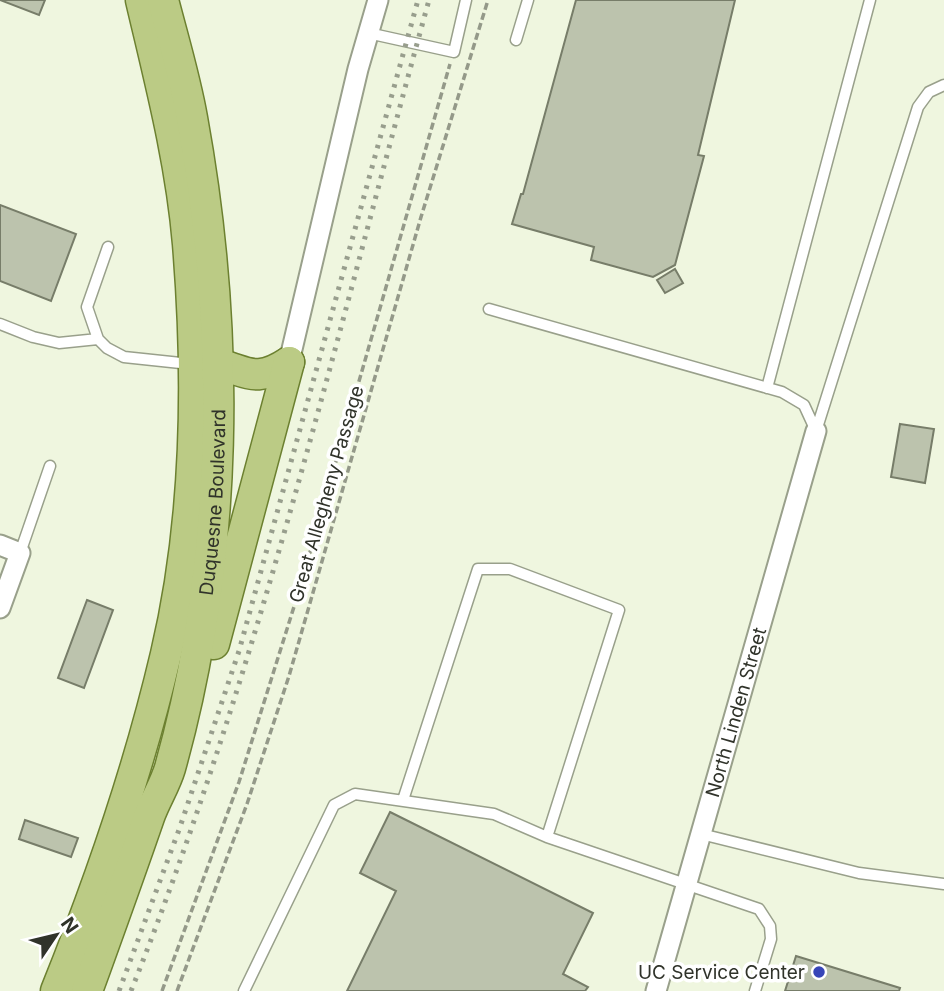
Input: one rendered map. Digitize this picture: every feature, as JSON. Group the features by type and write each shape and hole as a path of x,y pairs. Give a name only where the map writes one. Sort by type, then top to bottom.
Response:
{"main road":[{"name":"Duquesne Boulevard","path":"87,991 153,807 169,771 191,680 218,479 207,364 181,192 162,83 141,0"},
{"name":"Duquesne Boulevard","path":"56,991 91,905 166,653 177,591 207,364 202,180 192,116 163,0"},
{"path":"207,364 257,376 268,374 289,362"},
{"path":"128,788 148,788 169,771 211,651 289,362"}],"street":[{"path":"289,362 378,0"},
{"name":"North Linden Street","path":"656,991 816,431"},
{"path":"0,545 20,553 0,608"}],"lane":[{"path":"369,33 454,51 466,0"},
{"path":"516,40 528,0"},
{"path":"767,388 870,0"},
{"path":"816,431 918,107 929,92 944,85"},
{"path":"108,247 87,307 99,339 107,348 124,357 207,364"},
{"path":"489,309 782,392 804,405 816,431"},
{"path":"0,324 33,337 60,342 99,339"},
{"path":"20,553 50,466"},
{"path":"403,800 478,569 510,569 619,610 547,838"},
{"path":"244,991 334,805 355,794 495,814 547,838 759,909 770,926 771,939 755,991"},
{"path":"701,834 859,873 944,884"}],"path":[{"name":"Great Allegheny Passage","path":"177,991 247,804 289,676 421,217 488,0"},
{"path":"162,991 239,782 294,607 454,51"}],"building":[{"path":"0,0 45,0 39,15"},
{"path":"576,0 735,0 698,155 704,156 675,265 653,277 591,260 594,247 512,224 523,194"},
{"path":"0,205 76,234 51,301 0,281"},
{"path":"675,269 683,283 665,293 657,280"},
{"path":"900,424 934,429 925,483 891,477"},
{"path":"87,600 113,610 84,688 58,678"},
{"path":"390,812 593,913 563,974 588,987 585,991 347,991 396,891 360,873"},
{"path":"25,820 78,838 71,857 19,839"},
{"name":"UC Service Center","path":"796,956 900,988 899,991 785,991"}],"railway":[{"path":"119,991 180,827 239,651 418,0"},
{"path":"131,991 219,748 257,624 294,500 429,0"}],"place":[{"name":"UC Service Center","path":"819,972"}]}
